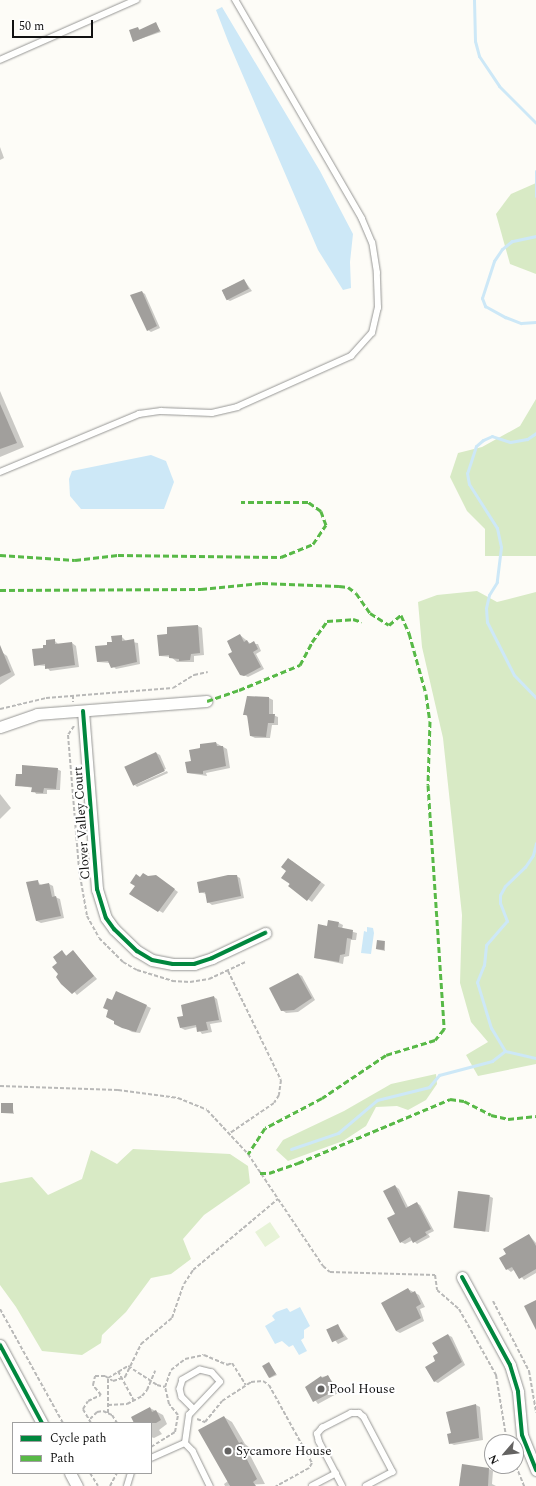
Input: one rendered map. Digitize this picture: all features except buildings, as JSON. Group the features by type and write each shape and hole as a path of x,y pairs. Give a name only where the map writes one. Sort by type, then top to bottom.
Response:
{"street":[{"path":"0,727 37,714 207,701"},
{"name":"Clover Valley Court","path":"78,711 97,889 104,912 114,929 136,951 152,960 173,964 194,964 212,958 265,933"},
{"path":"462,1277 510,1365 518,1392 522,1435 536,1470"},
{"path":"0,1345 41,1422"},
{"path":"71,1474 77,1486"}],"lane":[{"path":"0,60 136,0"},
{"path":"0,472 139,414 161,411 212,413 237,407 351,356 372,333 378,308 377,266 372,243 362,219 235,0"},
{"path":"185,1443 189,1415 220,1382 212,1373 200,1370 190,1374 182,1380 180,1389 182,1397 194,1409"},
{"path":"342,1486 319,1442 317,1434 322,1428 351,1413 359,1413 364,1417 393,1472 370,1485"},
{"path":"152,1458 185,1443"},
{"path":"185,1443 193,1451 210,1486"},
{"path":"312,1486 336,1473"},
{"path":"127,1486 131,1474"}],"path":[{"path":"0,709 34,699 173,688 194,675 208,672"},
{"path":"73,695 78,711 75,724 68,735 79,870 85,908 92,927 110,951 123,962 153,977 190,982 228,971 245,962"},
{"path":"228,971 281,1080 279,1095 274,1103 230,1133"},
{"path":"0,1086 118,1090 178,1098 207,1110 248,1154 323,1266 330,1272 435,1275 437,1290 459,1309 496,1375 506,1434"},
{"path":"91,1422 85,1414 85,1405 101,1395 93,1385 93,1381 99,1374 113,1381 122,1379 130,1367 141,1344 172,1318 184,1284 193,1270 278,1199"},
{"path":"493,1301 529,1371 536,1412"},
{"path":"0,1309 62,1422"},
{"path":"108,1378 118,1371 130,1367"},
{"path":"130,1367 152,1382 165,1387"},
{"path":"118,1371 134,1401"},
{"path":"108,1405 118,1406 134,1401 147,1390 152,1382 155,1372"},
{"path":"108,1378 108,1413 115,1422"},
{"path":"195,1424 197,1418 205,1422 226,1397 251,1382 263,1381 269,1385 312,1463 309,1468 277,1486"},
{"path":"90,1419 97,1412 108,1413"},
{"path":"91,1474 98,1486"},
{"path":"110,1486 116,1474"},
{"path":"519,1474 524,1486"}],"green space":[{"path":"536,183 536,274 510,264 496,214 511,194"},
{"path":"536,399 536,556 485,556 485,529 467,511 450,477 458,453 482,447 520,426"},
{"path":"477,591 497,602 536,592 536,1064 478,1076 466,1055 488,1042 471,1022 460,983 462,915 443,738 422,647 418,602 437,595"},
{"path":"436,1074 437,1084 426,1100 408,1110 397,1106 376,1107 366,1126 343,1141 288,1161 276,1150 283,1140 344,1111 391,1084"},
{"path":"133,1149 230,1154 248,1166 250,1183 204,1215 183,1239 191,1259 171,1274 151,1278 126,1312 102,1335 101,1343 82,1355 42,1351 16,1307 0,1285 0,1183 32,1177 48,1195 82,1179 91,1150 117,1164"},
{"path":"270,1222 280,1237 265,1247 255,1232"}],"water":[{"path":"222,7 320,171 353,234 350,262 351,288 343,290 318,250 228,41 216,10"},
{"path":"151,455 166,461 174,482 164,509 81,509 70,496 69,479 72,471"},
{"path":"367,927 373,928 374,933 371,954 361,953 364,931 367,932"},
{"path":"300,1307 310,1326 304,1330 304,1338 301,1340 307,1351 299,1355 293,1345 289,1347 282,1341 275,1344 265,1326 275,1320 272,1316 276,1312 287,1308 290,1312"}],"waterway":[{"path":"474,0 475,41 479,56 499,86 536,123"},
{"path":"536,171 536,196"},
{"path":"536,236 512,241 502,249 494,261 482,298 485,306 505,317 521,323 536,322"},
{"path":"536,433 527,439 510,442 492,436 483,440 476,446 467,473 469,484 497,528 501,547 497,582 489,595 486,608 487,622 514,675 536,698"},
{"path":"505,1051 491,1028 477,982 484,965 486,945 507,921 500,903 500,895 505,886 525,867 533,855 536,843"},
{"path":"505,1051 536,1058"},
{"path":"291,1149 338,1133 377,1100 429,1087 439,1075 492,1061 505,1051"}],"marked path":[{"path":"0,555 75,560 118,555 281,557 313,544 326,525 321,511 308,502 241,502"},
{"path":"0,590 201,589 262,583 339,586 348,587 356,593 370,613 389,625 401,615 409,633 426,694 430,721 428,785 444,1029 435,1040 386,1055 322,1098 265,1128 248,1154"},
{"path":"207,701 239,690 300,665 312,642 327,621 353,619 362,622"},
{"path":"260,1173 269,1173 298,1163 450,1099 464,1101 491,1115 508,1119 536,1116"}],"cycle path":[{"path":"83,711 97,889 106,918 114,929 137,951 152,960 173,964 194,964 212,958 265,933"},
{"path":"462,1277 510,1365 518,1392 522,1435 536,1470"},
{"path":"0,1345 41,1422"}],"place":[{"name":"Pool House","path":"321,1389"},
{"name":"Sycamore House","path":"228,1451"}]}
